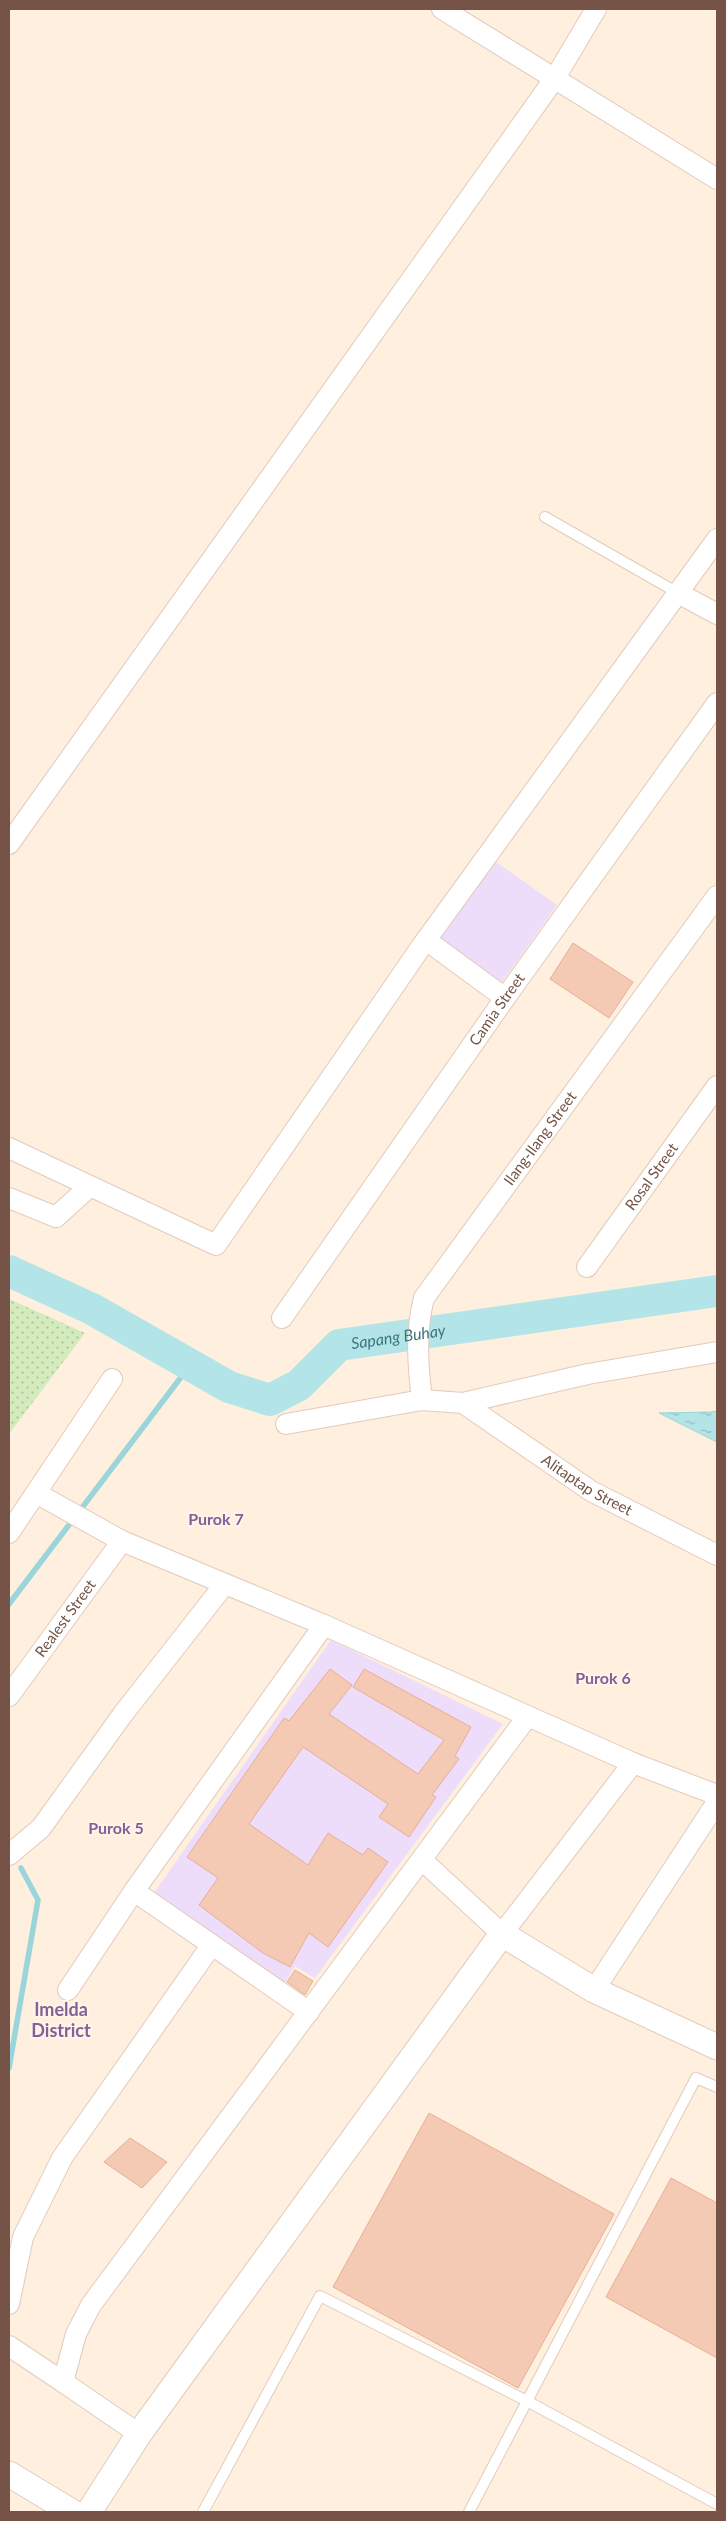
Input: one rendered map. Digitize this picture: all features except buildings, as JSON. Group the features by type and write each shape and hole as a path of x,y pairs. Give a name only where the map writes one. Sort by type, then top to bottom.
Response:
{"street":[{"path":"442,9 717,179"},
{"path":"9,844 555,78 596,9"},
{"path":"9,1148 216,1245 426,940 717,539"},
{"path":"678,593 717,614"},
{"name":"Camia Street","path":"282,1318 505,998 717,703"},
{"name":"Ilang-Ilang Street","path":"422,1400 417,1359 420,1315 424,1298 717,896"},
{"path":"426,940 505,998"},
{"name":"Rosal Street","path":"587,1267 717,1086"},
{"path":"9,1198 56,1217 89,1187"},
{"path":"286,1424 422,1400 463,1403 588,1374 717,1352"},
{"path":"9,1533 112,1379"},
{"name":"Alitaptap Street","path":"463,1403 591,1490 717,1555"},
{"path":"36,1493 122,1541 324,1625 633,1763 717,1795"},
{"name":"Realest Street","path":"9,1696 122,1541"},
{"path":"9,1855 41,1828 123,1714 224,1584"},
{"path":"68,1990 134,1891 324,1625"},
{"path":"63,2382 76,2334 91,2306 527,1717"},
{"path":"89,2512 139,2434 502,1934 633,1763"},
{"path":"594,1990 717,1802"},
{"path":"422,1860 502,1934 594,1990 717,2047"},
{"path":"134,1891 309,2012"},
{"path":"9,2304 23,2237 62,2158 211,1946"},
{"path":"9,2346 139,2434"},
{"path":"9,2474 72,2512"}],"lane":[{"path":"545,517 678,593"},
{"path":"469,2512 696,2078 717,2087"},
{"path":"203,2512 320,2296 527,2401 717,2504"}],"shaded area":[{"path":"492,859 557,905 500,985 435,939"},
{"path":"331,1640 503,1724 315,1978 295,1966 284,1984 154,1893"}],"green space":[{"path":"9,1299 85,1333 9,1434"}],"water":[{"path":"717,1411 717,1442 659,1413 711,1412"}],"waterway":[{"name":"Sapang Buhay","path":"9,1271 92,1309 229,1387 270,1400 299,1385 339,1345 717,1291"},
{"path":"9,1604 191,1364"},
{"path":"9,2068 38,1900 21,1868"}],"district":[{"name":"Purok 7","path":"216,1519"},
{"name":"Purok 6","path":"603,1678"},
{"name":"Purok 5","path":"116,1828"},
{"name":"Imelda District","path":"61,2020"}]}
